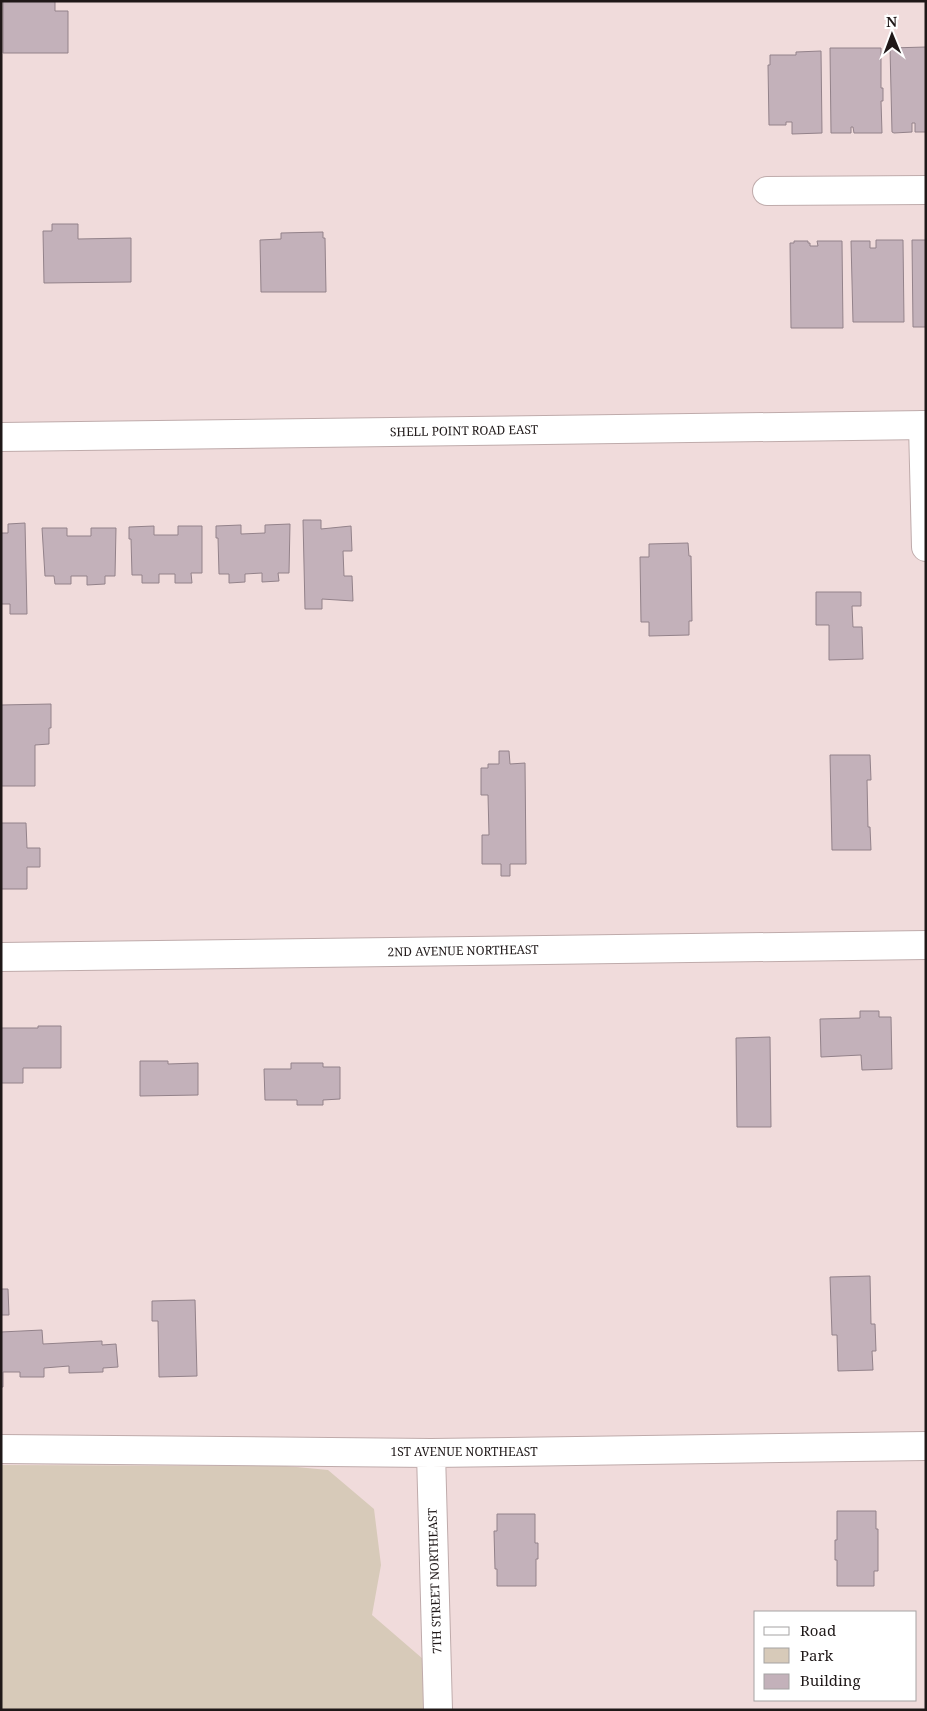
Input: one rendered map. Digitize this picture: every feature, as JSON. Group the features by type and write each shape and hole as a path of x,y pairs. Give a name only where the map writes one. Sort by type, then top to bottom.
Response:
{"street":[{"path":"767,191 926,190"},
{"path":"924,425 926,547"},
{"name":"SHELL POINT ROAD EAST","path":"1,437 924,425"},
{"name":"2ND AVENUE NORTHEAST","path":"1,957 926,945"},
{"name":"1ST AVENUE NORTHEAST","path":"1,1449 431,1452 926,1446"},
{"name":"7TH STREET NORTHEAST","path":"431,1452 438,1710"}],"green space":[{"path":"1,1465 286,1466 328,1470 374,1509 381,1565 372,1615 423,1659 424,1710 1,1710"}],"building":[{"path":"3,1 55,1 55,11 68,11 68,53 3,53"},
{"path":"926,47 926,132 915,132 915,123 912,123 912,132 894,133 892,132 890,48"},
{"path":"830,48 881,48 881,88 883,88 883,101 881,101 882,133 854,133 853,127 851,127 851,133 831,133"},
{"path":"821,51 822,133 792,134 792,122 786,122 786,125 769,125 768,65 770,65 770,55 796,55 796,52"},
{"path":"52,224 78,224 78,239 131,238 131,282 44,283 43,231 52,231"},
{"path":"323,232 323,238 325,238 326,292 261,292 260,240 281,239 281,233"},
{"path":"876,240 903,240 904,322 853,322 851,241 870,241 870,248 876,248"},
{"path":"912,240 926,240 926,327 913,327"},
{"path":"794,241 808,241 810,246 818,246 817,241 842,241 843,328 791,328 790,243 794,243"},
{"path":"303,520 321,520 321,529 351,526 352,551 343,551 344,576 352,576 353,601 322,599 322,609 305,609"},
{"path":"25,523 27,614 10,614 10,604 1,604 1,533 8,533 8,524"},
{"path":"290,524 289,573 278,573 279,581 262,582 262,573 245,574 245,582 229,583 229,574 219,574 216,526 241,525 241,534 265,533 265,525"},
{"path":"154,526 154,535 178,535 178,526 202,526 202,573 191,573 192,583 175,583 175,574 159,574 159,583 142,583 142,575 132,575 129,527"},
{"path":"42,528 67,528 67,536 91,536 91,528 116,528 115,576 105,576 105,584 87,585 87,576 71,576 71,584 55,584 54,576 45,576"},
{"path":"688,543 689,556 691,556 692,621 689,621 689,635 649,636 649,622 641,622 640,557 649,557 649,544"},
{"path":"816,592 861,592 861,606 852,606 853,627 862,627 863,659 829,660 829,625 816,625"},
{"path":"51,704 49,744 35,745 35,786 1,786 1,705"},
{"path":"499,751 509,751 510,764 525,763 526,864 510,864 510,876 501,876 501,864 482,864 482,835 489,835 488,795 481,795 481,768 488,768 488,764 499,764"},
{"path":"830,755 870,755 871,780 867,780 868,827 870,827 871,850 832,850"},
{"path":"1,823 26,823 27,848 40,848 40,867 27,867 27,889 1,889"},
{"path":"860,1011 879,1011 879,1017 891,1017 892,1069 862,1070 861,1055 821,1057 820,1019 860,1018"},
{"path":"38,1026 61,1026 61,1068 23,1068 23,1083 1,1083 1,1028 38,1028"},
{"path":"770,1037 771,1127 737,1127 736,1038"},
{"path":"140,1061 168,1061 168,1064 198,1063 198,1095 140,1096"},
{"path":"291,1063 323,1063 323,1067 340,1067 340,1099 323,1100 323,1105 297,1105 297,1100 265,1100 264,1069 291,1069"},
{"path":"870,1276 871,1324 875,1324 876,1351 872,1351 873,1370 838,1371 837,1335 832,1335 830,1277"},
{"path":"1,1289 8,1289 9,1315 1,1315"},
{"path":"195,1300 197,1376 159,1377 158,1321 152,1321 152,1301"},
{"path":"42,1330 43,1344 102,1341 102,1345 116,1344 118,1367 103,1368 103,1372 69,1373 69,1366 44,1368 44,1377 20,1377 20,1372 3,1372 3,1387 1,1387 1,1332"},
{"path":"837,1511 876,1511 878,1571 874,1571 874,1586 837,1586 835,1540 837,1540"},
{"path":"497,1514 535,1514 535,1543 538,1543 536,1586 497,1586 494,1531 497,1531"}]}
